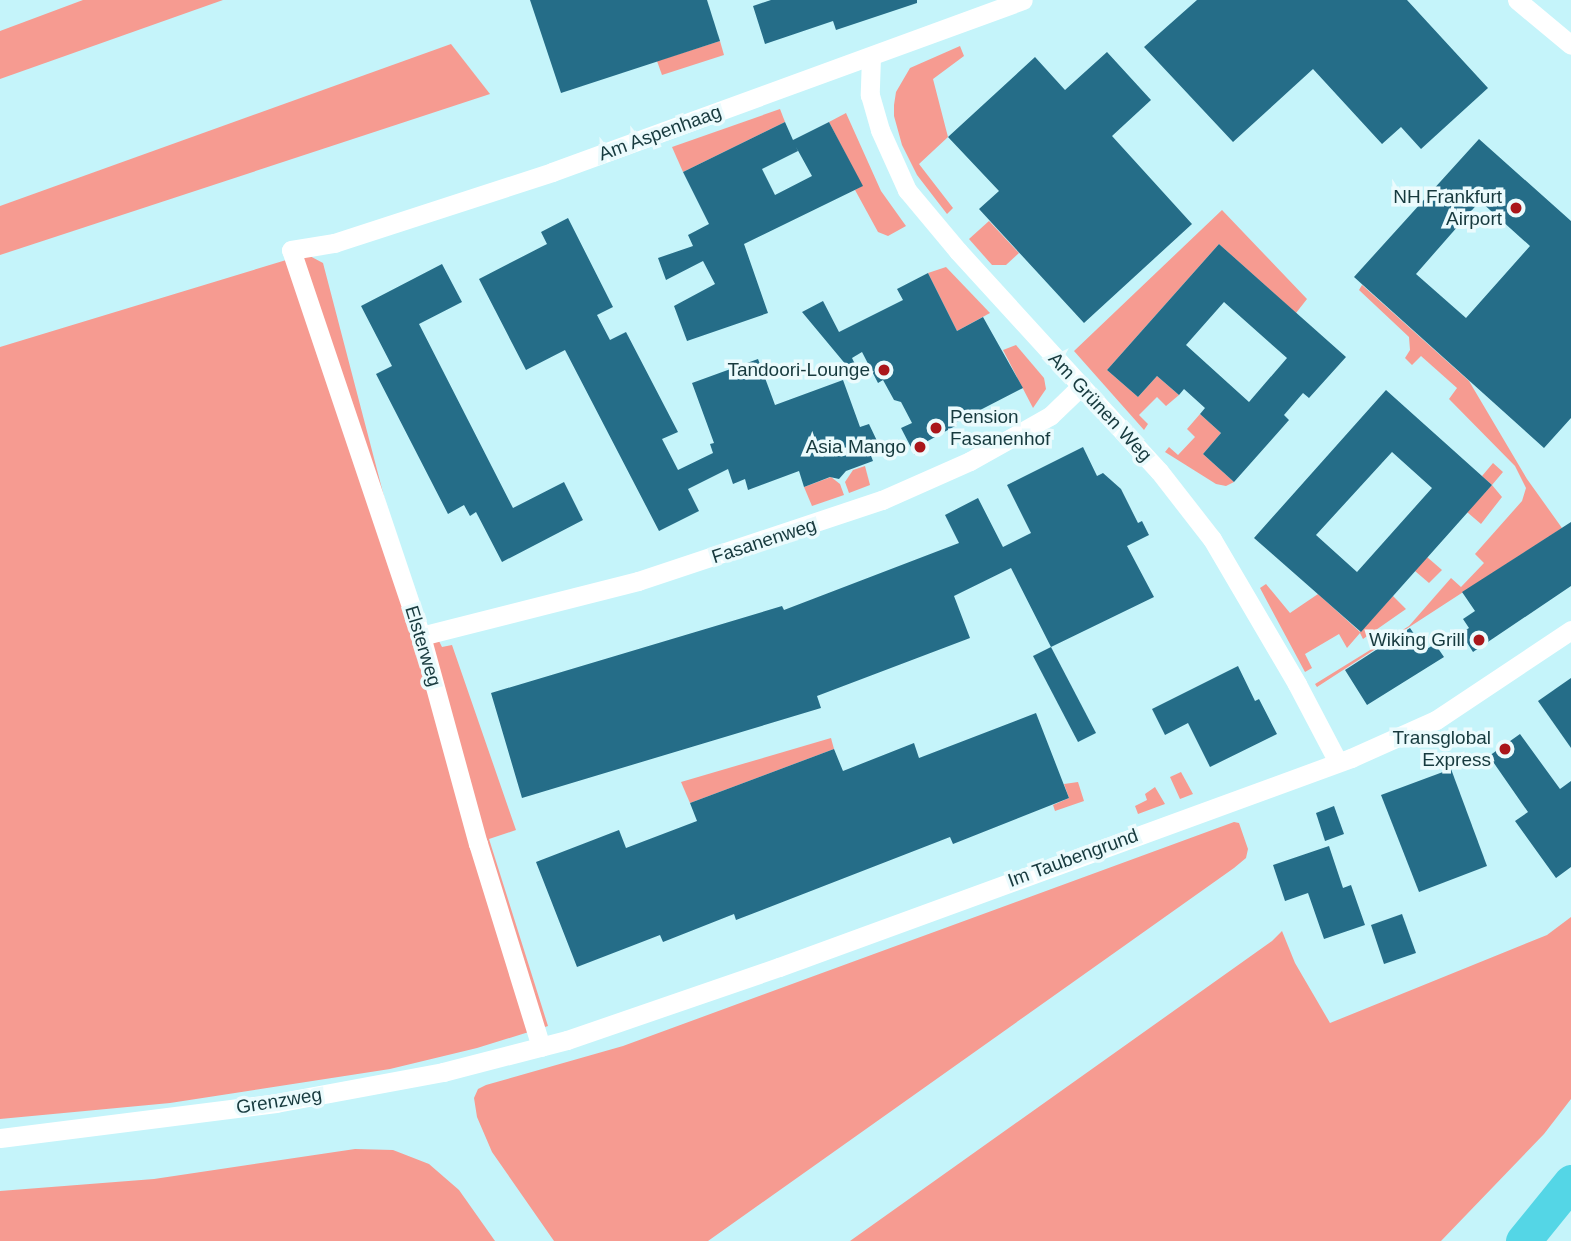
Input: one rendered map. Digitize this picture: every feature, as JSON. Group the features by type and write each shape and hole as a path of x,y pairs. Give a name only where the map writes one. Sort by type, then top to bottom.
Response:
{"highway":[{"path":"1523,1241 1571,1182"},
{"path":"1535,1241 1571,1206"}],"street":[{"name":"Am Aspenhaag","path":"291,250 334,243 540,176 1023,0"},
{"path":"1517,0 1571,45"},
{"name":"Am Grünen Weg","path":"871,57 870,95 880,130 907,190 1080,387 1159,471 1212,539 1285,662 1338,762"},
{"name":"Elsterweg","path":"291,250 421,636 478,844 547,1045"},
{"name":"Fasanenweg","path":"421,636 638,581 882,500 970,461 1050,416 1080,387"},
{"name":"Im Taubengrund","path":"547,1045 779,967 1338,762 1436,720 1571,630"},
{"name":"Grenzweg","path":"0,1138 276,1103 443,1072 547,1045"}],"shaded area":[{"path":"83,0 223,0 0,79 0,31"},
{"path":"720,41 724,55 662,75 657,61"},
{"path":"451,44 490,94 0,255 0,206"},
{"path":"960,46 964,56 933,79 948,137 919,164 953,208 947,214 917,175 902,145 894,116 894,105 896,92 910,68"},
{"path":"780,109 785,122 683,172 672,147"},
{"path":"846,113 881,191 906,226 888,236 878,232 855,190 862,186 829,122"},
{"path":"1222,210 1307,299 1296,313 1219,244 1107,370 1138,397 1157,376 1179,395 1166,406 1157,397 1139,415 1148,424 1144,430 1074,351"},
{"path":"989,221 1019,253 1006,265 992,265 969,239"},
{"path":"306,254 323,263 398,550 427,645 439,641 442,647 452,645 516,830 489,839 548,1026 477,1048 390,1069 170,1103 0,1119 0,347"},
{"path":"946,267 990,313 957,331 928,273"},
{"path":"1362,285 1469,381 1527,479 1562,528 1317,687 1315,684 1409,626 1451,578 1461,587 1484,563 1475,554 1522,501 1526,488 1515,466 1449,399 1457,388 1421,356 1412,365 1405,358 1410,350 1409,337 1359,290"},
{"path":"1016,345 1044,378 1046,389 1033,408 1003,350"},
{"path":"1200,414 1221,433 1203,454 1234,482 1226,486 1216,484 1165,452 1169,447 1178,455 1195,437 1187,429"},
{"path":"1493,463 1503,472 1492,485 1482,476"},
{"path":"865,466 870,485 849,493 845,482 853,470"},
{"path":"831,477 840,484 844,495 812,506 804,487"},
{"path":"1492,485 1502,497 1481,524 1467,512"},
{"path":"1427,557 1442,570 1429,583 1415,571"},
{"path":"1266,584 1290,613 1318,594 1360,632 1393,596 1406,609 1363,639 1360,633 1347,648 1339,634 1305,654 1312,668 1305,672 1260,588"},
{"path":"831,738 834,749 690,803 681,782"},
{"path":"1181,772 1193,794 1180,799 1170,777"},
{"path":"1078,782 1084,801 1055,811 1053,805 1069,798 1064,784"},
{"path":"1155,787 1165,804 1138,814 1135,806 1147,800 1145,794"},
{"path":"1234,822 1239,823 1248,849 1246,858 1234,868 708,1241 554,1241 492,1152 477,1117 474,1098 478,1089 486,1085 623,1046"},
{"path":"1571,917 1571,1099 1544,1134 1441,1241 850,1241 1272,941 1282,931 1295,963 1330,1023 1547,935"},
{"path":"355,1149 393,1150 429,1164 459,1190 495,1241 0,1241 0,1191 154,1179"}],"building":[{"path":"530,0 707,0 720,41 561,93"},
{"path":"771,0 917,0 917,3 836,30 833,21 765,44 753,6"},
{"path":"1197,0 1407,0 1488,88 1421,149 1401,127 1382,144 1313,69 1233,142 1144,47"},
{"path":"1107,52 1151,100 1112,136 1192,224 1084,323 979,209 999,191 948,137 1035,57 1065,90"},
{"path":"785,122 793,140 829,122 863,186 744,244 768,313 687,341 674,306 715,284 703,261 666,280 658,258 693,246 688,235 709,224 683,172","holes":["796,147 812,176 775,195 762,169 798,151"]},
{"path":"1479,139 1571,221 1571,418 1544,448 1354,277","holes":["1480,201 1530,246 1466,318 1416,274"]},
{"path":"568,218 613,307 597,315 610,340 626,332 678,432 662,439 678,470 713,453 710,444 714,443 692,383 758,359 775,405 843,380 860,427 869,424 878,443 868,448 873,461 846,471 839,479 830,477 804,487 799,471 748,490 745,479 733,484 728,469 688,489 699,511 659,531 565,350 526,370 479,279 547,244 541,232"},
{"path":"1219,244 1346,357 1309,398 1303,393 1284,415 1289,420 1234,482 1203,454 1221,433 1200,414 1205,408 1184,389 1179,395 1157,376 1138,397 1107,370","holes":["1224,302 1287,358 1249,402 1186,345"]},
{"path":"442,264 462,302 419,324 513,508 564,482 583,520 502,562 476,512 470,516 464,505 448,514 376,374 392,366 361,306"},
{"path":"928,273 957,331 983,317 1023,388 955,423 957,425 926,442 929,448 915,455 901,428 912,423 901,402 894,400 883,380 878,383 862,352 852,358 857,368 852,372 802,312 823,301 839,332 903,300 897,289"},
{"path":"1386,390 1492,485 1361,632 1254,538","holes":["1392,452 1432,488 1357,572 1316,535"]},
{"path":"1083,447 1097,476 1103,473 1121,489 1138,523 1142,521 1149,535 1127,546 1154,597 1051,647 1011,568 954,596 970,638 817,696 821,708 522,798 491,693 782,606 784,610 959,543 945,515 978,498 1003,547 1031,533 1007,485"},
{"path":"1571,522 1571,586 1473,652 1461,633 1469,628 1463,619 1475,611 1462,592"},
{"path":"1410,628 1425,650 1435,644 1444,657 1367,705 1345,670"},
{"path":"1051,647 1096,733 1078,742 1033,656"},
{"path":"1238,666 1255,701 1259,699 1277,734 1210,767 1188,723 1165,735 1152,709"},
{"path":"1571,678 1571,748 1538,701"},
{"path":"1036,713 1069,798 953,844 950,837 736,920 734,914 663,942 660,935 577,967 536,862 619,830 626,848 697,821 690,803 834,749 843,771 914,743 919,758"},
{"path":"1520,734 1560,789 1571,781 1571,867 1556,878 1515,821 1528,812 1489,756"},
{"path":"1451,769 1487,866 1419,892 1381,795"},
{"path":"1334,806 1344,834 1325,841 1316,813"},
{"path":"1329,846 1343,888 1351,885 1365,925 1324,939 1308,893 1285,901 1273,865"},
{"path":"1402,914 1416,953 1384,964 1371,925"}],"place":[{"name":"NH Frankfurt Airport","path":"1516,208"},
{"name":"Tandoori-Lounge","path":"884,370"},
{"name":"Pension Fasanenhof","path":"936,428"},
{"name":"Asia Mango","path":"920,447"},
{"name":"Wiking Grill","path":"1479,640"},
{"name":"Transglobal Express","path":"1505,749"}]}
